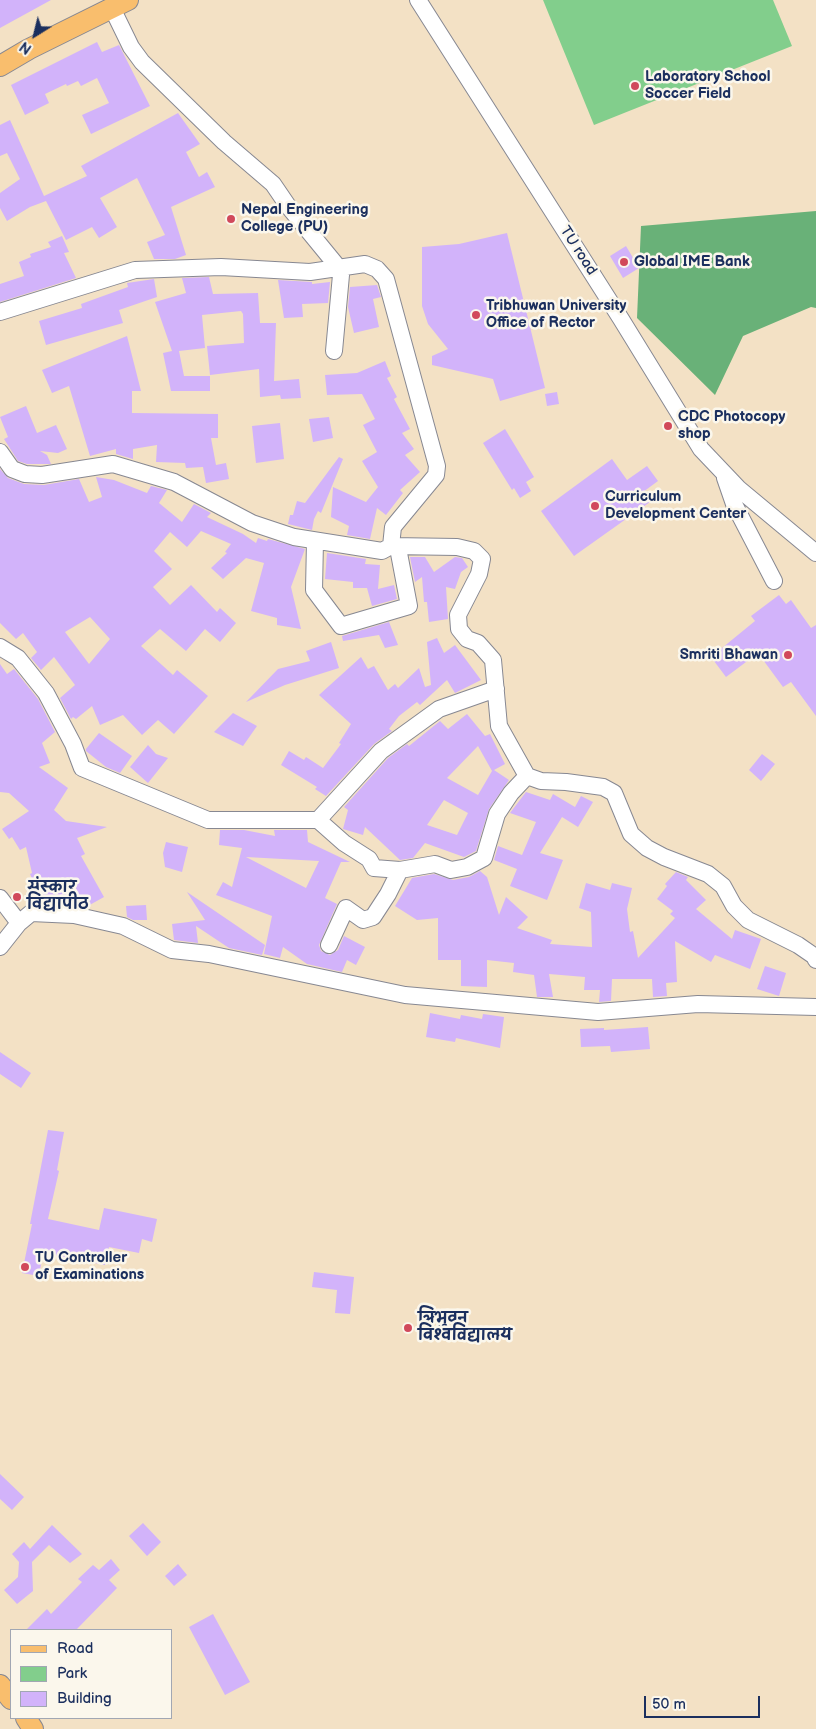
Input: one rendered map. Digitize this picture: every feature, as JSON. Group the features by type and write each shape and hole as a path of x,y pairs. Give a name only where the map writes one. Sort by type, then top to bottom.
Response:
{"main road":[{"path":"0,66 120,4"},
{"path":"0,1684 10,1698"}],"street":[{"name":"TU road","path":"418,0 621,319 701,449 739,489 816,553"},
{"path":"120,4 131,47 142,62 224,142 273,184 303,225 320,242 326,253 338,267 341,275 334,351"},
{"path":"0,312 135,270 221,267 310,272 366,264 376,269 386,279 438,466 436,475 393,527 394,547 409,606 340,626 314,590 315,542"},
{"path":"0,452 12,470 26,474 42,475 113,464 174,482 252,523 315,542 382,551 394,547 457,547 474,551 482,559 479,574 458,615 459,629 467,639 478,643 493,660 499,726 527,776 541,781 603,787 614,793 632,834 648,848 664,857 708,874 722,886 734,906 748,920 798,945 814,956 816,960"},
{"path":"722,471 734,504 774,581"},
{"path":"0,647 18,658 46,693 73,744 82,768 208,820 318,820 344,843 369,859 374,868 400,870 435,864 451,870 467,867 484,858 497,814 511,793 527,776"},
{"path":"318,820 382,751 439,709 496,688"},
{"path":"329,945 346,908 363,920 373,917 388,894 400,870"},
{"path":"0,898 19,923"},
{"path":"0,947 19,923 31,913 74,915 123,926 172,950 209,954 404,995 598,1012 698,1004 816,1007"}],"green space":[{"name":"Laboratory School Soccer Field","path":"543,0 773,0 792,46 594,125"},
{"path":"816,211 816,308 811,307 743,336 715,395 637,318 641,226"}],"building":[{"path":"0,0 51,0 0,28"},
{"path":"97,42 102,52 119,45 150,106 91,134 82,115 109,103 97,78 81,86 78,81 67,86 66,84 45,94 49,103 25,115 11,85"},
{"path":"178,113 200,144 186,152 199,177 207,172 215,187 171,207 186,255 175,259 154,259 147,242 165,235 137,178 100,198 117,227 99,238 92,227 66,240 46,201 30,207 7,221 0,208 0,193 20,179 7,153 0,156 0,125 10,120 44,196 87,176 81,166"},
{"name":"Tribhuwan University Office of Rector","path":"507,233 545,388 500,401 493,379 432,365 432,356 448,349 428,324 422,306 422,247 459,244"},
{"path":"62,236 69,252 64,253 76,278 0,302 0,284 24,276 19,262 31,257 30,254 51,247 48,242"},
{"name":"Global IME Bank","path":"626,246 639,268 623,278 610,256"},
{"path":"209,277 213,294 258,293 260,323 276,323 274,381 299,379 301,398 281,399 280,395 260,397 259,369 210,375 207,346 244,343 243,314 241,311 202,315 205,348 179,351 184,376 210,376 210,391 171,391 163,353 172,351 155,302 186,293 182,278"},
{"path":"154,279 157,297 119,310 123,323 46,345 39,321 82,308 81,304 128,287 127,283"},
{"path":"278,280 312,282 312,284 330,282 328,303 302,304 303,317 284,318"},
{"path":"377,285 381,297 373,299 379,327 354,333 348,307 350,287"},
{"path":"127,336 141,391 132,391 132,413 218,414 218,438 211,438 216,465 226,463 229,479 206,483 203,467 186,468 185,463 156,462 157,445 133,449 133,459 116,454 116,449 90,456 69,386 52,393 42,370"},
{"path":"385,361 391,376 387,378 397,397 394,399 410,429 402,433 414,449 405,455 420,472 400,490 403,493 386,515 377,508 370,539 347,535 349,526 331,517 333,487 366,502 378,487 362,461 377,452 363,425 375,419 362,394 327,395 325,375 357,373"},
{"path":"557,392 559,404 547,406 545,394"},
{"path":"26,406 37,433 56,425 67,449 58,453 40,451 47,455 51,464 27,464 18,461 4,439 8,437 0,417"},
{"path":"329,417 333,438 313,442 309,419"},
{"path":"280,423 284,459 256,463 252,426"},
{"path":"505,429 534,477 526,482 531,491 520,498 514,488 512,490 483,443"},
{"path":"339,457 343,459 321,513 318,511 314,519 312,530 288,524 297,501 305,503"},
{"name":"Curriculum Development Center","path":"612,459 627,480 647,466 658,481 643,492 650,502 574,556 541,511"},
{"path":"0,469 8,478 24,484 44,485 79,479 89,502 102,497 96,477 114,480 147,493 151,486 167,490 159,503 182,522 194,504 211,513 207,517 243,534 256,543 258,538 267,541 268,539 305,549 291,587 301,629 277,625 277,618 251,611 264,563 246,558 223,579 211,568 227,553 225,552 231,544 201,531 187,547 170,532 154,551 172,569 153,587 170,605 191,585 217,612 220,608 236,623 220,642 205,629 186,651 160,629 141,646 173,675 177,670 208,696 174,734 158,720 142,735 123,715 100,725 92,706 76,719 73,717 71,719 60,698 75,685 54,657 41,670 31,658 37,652 23,633 16,639 0,623","holes":["90,617 110,639 89,664 65,632"]},
{"path":"327,553 366,559 365,564 380,565 378,589 394,585 397,599 372,606 367,588 353,588 353,582 325,579"},
{"path":"410,557 425,557 434,572 455,557 462,558 468,567 461,572 455,589 446,587 448,619 429,622 427,602 424,602 422,577 415,582"},
{"name":"Smriti Bhawan","path":"779,595 786,604 791,600 811,628 816,625 816,716 791,682 783,687 758,653 726,677 711,657 755,621 751,616"},
{"path":"389,622 398,645 385,648 379,635 343,641 342,636"},
{"path":"437,638 444,653 455,645 481,680 455,693 447,680 420,705 417,702 399,716 389,729 392,731 374,744 326,796 315,789 317,787 281,765 289,751 304,760 306,757 323,768 341,744 339,743 351,724 319,695 361,657 368,669 374,666 388,690 395,684 398,688 419,668 425,687 431,685 427,642"},
{"path":"331,642 339,668 285,685 246,702 278,669 310,661 306,651"},
{"path":"0,664 7,674 14,669 38,699 55,732 42,743 50,763 39,767 68,788 54,810 66,821 107,827 77,838 85,854 81,856 104,897 86,907 81,902 69,905 46,904 44,895 40,897 30,874 32,873 26,847 20,850 12,837 9,839 2,829 29,811 9,793 0,792"},
{"path":"233,713 257,726 243,746 214,732"},
{"path":"467,714 485,736 490,734 505,764 494,770 509,780 489,809 476,851 464,857 425,843 413,858 400,860 365,827 363,835 343,829 348,810 344,807 388,758 407,744 409,746 440,721 448,729","holes":["478,746 492,771 478,795 447,778","444,800 468,813 457,835 427,825"]},
{"path":"99,733 132,756 120,773 106,767 86,751"},
{"path":"148,745 156,754 168,758 148,783 130,767"},
{"path":"762,754 775,764 761,781 749,770"},
{"path":"526,792 550,800 553,794 575,807 581,796 593,802 578,827 562,817 540,853 563,860 547,900 510,886 517,869 494,860 498,846 522,855 536,822 510,813"},
{"path":"220,830 244,830 275,836 274,830 307,830 308,842 350,862 341,862 325,898 337,904 319,945 321,951 330,955 338,950 344,936 365,947 356,965 347,960 342,972 307,964 283,947 280,958 264,954 272,916 216,895 223,882 232,887 242,848 219,845","holes":["246,857 319,861 306,888"]},
{"path":"166,842 188,847 182,872 165,867 163,853"},
{"path":"480,871 487,877 499,915 506,897 528,917 517,928 552,940 550,944 592,947 591,912 579,908 586,883 610,890 612,883 632,888 627,909 630,932 633,931 638,958 675,918 670,914 673,911 657,899 667,886 665,884 676,872 688,877 686,880 706,900 696,909 732,939 735,930 761,939 750,969 715,955 711,962 675,941 677,982 666,983 667,996 653,997 652,979 612,979 611,1001 599,1002 600,990 584,990 585,977 549,974 553,997 537,997 534,975 513,972 514,963 487,960 487,987 461,986 461,960 438,960 438,918 417,920 395,906 412,878 434,874 453,880 469,877"},
{"path":"187,892 265,945 262,955 229,948 196,926 198,943 174,940 172,924 205,920"},
{"path":"146,905 147,920 133,920 127,917 126,906"},
{"path":"765,966 786,973 779,996 757,989"},
{"path":"430,1013 460,1019 461,1015 482,1019 483,1014 504,1017 500,1048 456,1038 455,1042 426,1037"},
{"path":"648,1027 650,1049 611,1052 610,1046 581,1047 580,1029 604,1028 604,1030"},
{"path":"0,1052 31,1073 21,1088 0,1074"},
{"path":"48,1130 64,1132 57,1170 59,1171 48,1219 99,1230 104,1208 157,1219 152,1242 142,1239 139,1253 109,1247 105,1265 43,1253 39,1276 22,1273"},
{"path":"314,1272 354,1277 350,1314 335,1313 337,1290 312,1287"},
{"path":"0,1474 24,1497 12,1510 0,1499"},
{"path":"143,1523 161,1542 147,1556 129,1536"},
{"path":"52,1525 82,1554 70,1563 49,1545 32,1562 33,1591 17,1604 4,1590 18,1577 19,1562 12,1554 24,1542 30,1549"},
{"path":"111,1559 120,1570 109,1580 117,1588 77,1629 27,1629 47,1609 51,1614 82,1582 78,1579 93,1565 99,1570"},
{"path":"178,1564 187,1575 174,1586 165,1576"},
{"path":"213,1614 250,1682 225,1695 189,1627"}],"place":[{"name":"Laboratory School Soccer Field","path":"635,86"},
{"name":"Nepal Engineering College (PU)","path":"231,219"},
{"name":"Global IME Bank","path":"624,262"},
{"name":"Tribhuwan University Office of Rector","path":"476,315"},
{"name":"CDC Photocopy shop","path":"668,426"},
{"name":"Curriculum Development Center","path":"595,506"},
{"name":"Smriti Bhawan","path":"788,655"},
{"name":"संस्कार विद्यापीठ","path":"17,897"},
{"name":"TU Controller of Examinations","path":"25,1267"},
{"name":"त्रिभुवन विश्वविद्यालय","path":"408,1328"}]}
